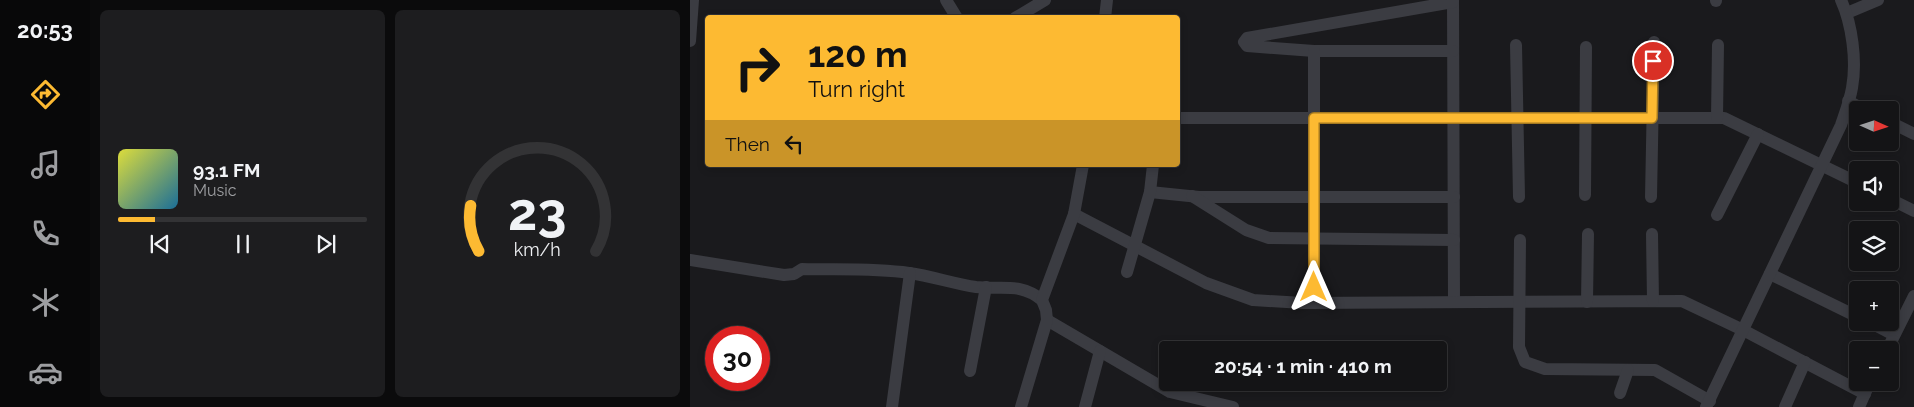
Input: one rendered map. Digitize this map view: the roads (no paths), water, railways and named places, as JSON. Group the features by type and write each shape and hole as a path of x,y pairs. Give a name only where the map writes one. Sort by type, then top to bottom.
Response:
{"street":[{"path":"690,41 693,0"},
{"path":"946,0 955,15"},
{"path":"1020,15 1042,0"},
{"path":"1104,15 1107,0"},
{"path":"1520,240 1519,348 1525,362 1545,369 1654,370 1708,404 1841,125 1852,88 1853,48 1847,13 1841,0"},
{"path":"1847,13 1878,0"},
{"path":"1453,51 1314,51 1247,46 1244,42 1247,38 1453,1 1454,302"},
{"path":"1651,196 1654,42"},
{"path":"1516,45 1519,198"},
{"path":"1717,118 1718,45"},
{"path":"1585,195 1586,47"},
{"path":"1314,51 1314,303"},
{"path":"1180,118 1724,118 1849,179"},
{"path":"1899,126 1914,134"},
{"path":"1716,215 1758,134"},
{"path":"1042,300 1074,214 1083,167"},
{"path":"1128,272 1150,192 1153,167"},
{"path":"1150,192 1192,196 1454,197"},
{"path":"1192,196 1257,235 1269,238 1454,240"},
{"path":"1899,204 1914,211"},
{"path":"1074,214 1206,282 1253,300 1314,303 1682,301 1743,330 1864,394"},
{"path":"1587,302 1588,234"},
{"path":"1652,234 1653,301"},
{"path":"690,260 784,275 794,274 802,269 882,270 910,273 976,287 1021,288 1032,291 1042,300 1047,320 1021,407"},
{"path":"892,407 910,273"},
{"path":"1770,274 1849,313"},
{"path":"970,370 986,287"},
{"path":"1891,341 1914,296"},
{"path":"1047,320 1170,392 1233,407"},
{"path":"1886,331 1894,335"},
{"path":"1085,407 1100,351"},
{"path":"1785,407 1805,362"},
{"path":"1620,393 1628,370"},
{"path":"1859,407 1866,391"}]}
